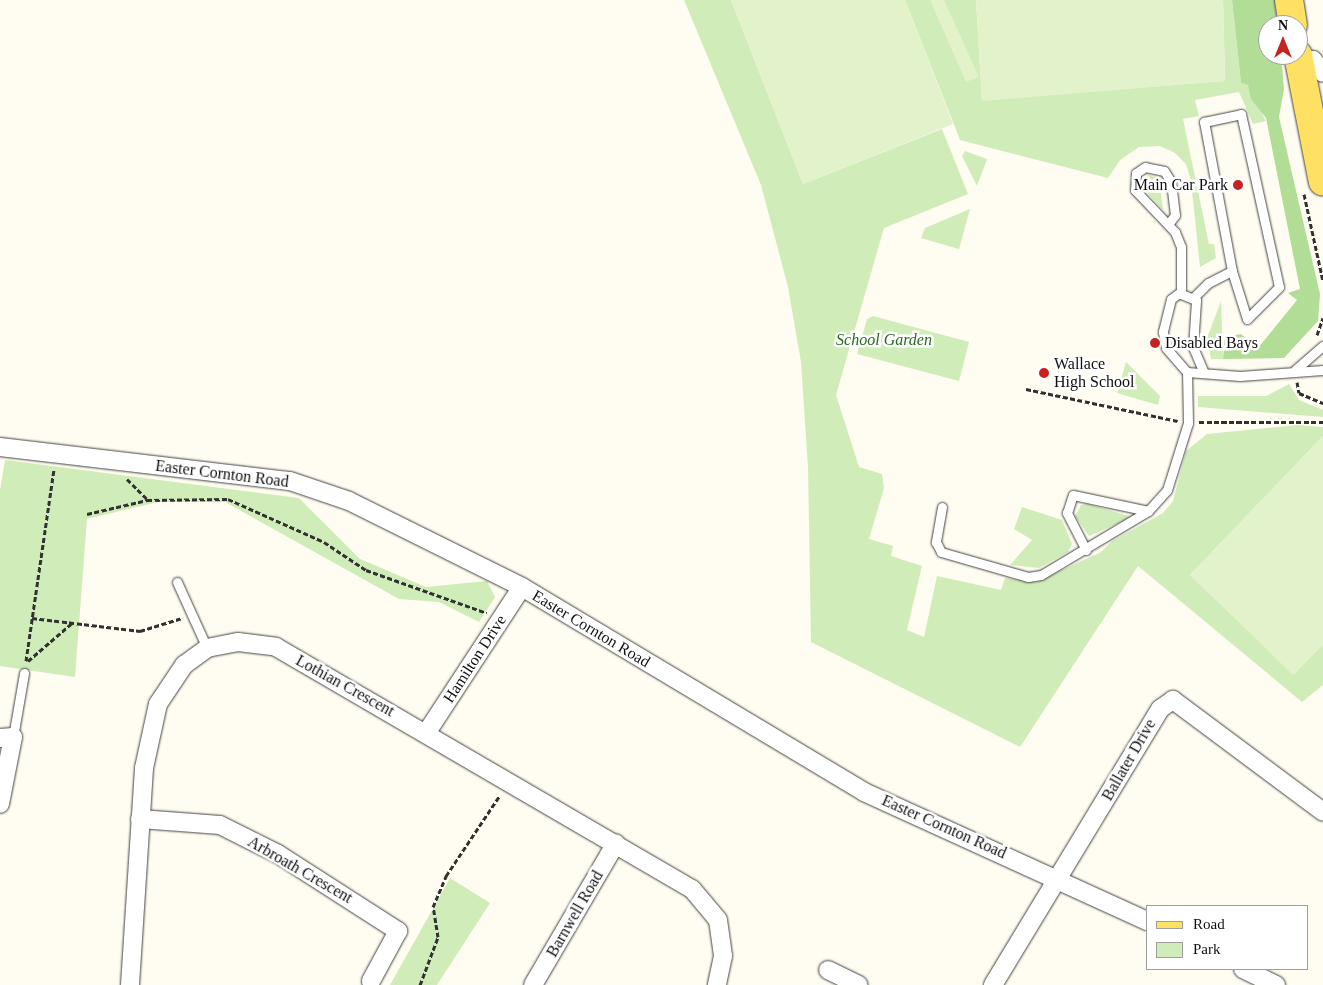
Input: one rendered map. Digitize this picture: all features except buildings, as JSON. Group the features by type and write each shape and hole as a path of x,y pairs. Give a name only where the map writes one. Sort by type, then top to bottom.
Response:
{"main road":[{"path":"1289,0 1291,15"},
{"path":"1306,65 1323,182"}],"street":[{"name":"Easter Cornton Road","path":"0,449 290,482 349,501 522,587 864,792 1060,878 1146,921"},
{"name":"Hamilton Drive","path":"427,732 522,587"},
{"name":"Lothian Crescent","path":"130,985 144,768 158,704 184,665 207,648 238,642 276,647 509,779 692,889 718,920 723,956 717,985"},
{"name":"Ballater Drive","path":"993,985 1060,878 1160,709 1173,700 1323,812"},
{"path":"0,804 6,738"},
{"name":"Arbroath Crescent","path":"140,819 220,825 278,854 398,931 372,981"},
{"name":"Barnwell Road","path":"533,985 616,843"},
{"path":"828,970 859,985"},
{"path":"1245,970 1276,985"}],"lane":[{"path":"1242,114 1279,287 1254,318 1247,320 1242,310 1232,271 1204,122 1242,114"},
{"path":"1145,167 1164,172 1171,182 1175,215 1169,223 1161,222 1134,190 1136,173 1145,167"},
{"path":"1169,223 1181,247 1181,294"},
{"path":"1193,298 1208,283 1232,271"},
{"path":"942,507 936,542 941,552 1028,577 1042,575 1148,511 1167,490 1183,448 1187,372 1166,348 1163,332 1171,299 1181,294 1193,298 1198,308 1194,357 1204,373"},
{"path":"1295,370 1323,346"},
{"path":"1187,372 1240,376 1295,370 1323,370"},
{"path":"1086,550 1067,513 1072,495 1148,511"},
{"path":"177,582 207,648"},
{"path":"6,738 25,668"}],"path":[{"path":"25,668 56,454"},
{"path":"87,514 147,500 228,499 324,542 366,570 501,618"},
{"path":"32,618 140,631 192,615"},
{"path":"25,668 73,622"},
{"path":"420,985 438,937 433,907 446,876 509,779"}],"green space":[{"path":"684,0 731,0 803,184 942,129 968,194 884,228 836,395 859,467 882,474 884,488 869,539 893,546 891,556 922,566 907,630 924,637 937,576 1001,590 1005,578 1036,582 1101,552 1112,541 1163,513 1173,501 1186,451 1207,434 1297,425 1323,427 1323,436 1190,575 1294,674 1323,644 1323,685 1302,702 1138,566 1020,747 811,642 808,467 801,362 788,287 761,185"},
{"path":"731,0 905,0 953,124 803,184"},
{"path":"905,0 976,0 982,100 1225,81 1223,0 1232,0 1241,83 1248,85 1266,121 1253,124 1239,92 1195,100 1199,116 1183,119 1209,244 1214,244 1216,258 1200,267 1191,181 1186,164 1175,153 1160,146 1139,147 1120,160 1108,178 960,140"},
{"path":"930,0 944,0 979,77 966,82"},
{"path":"976,0 1223,0 1225,81 982,101"},
{"path":"1232,0 1275,0 1276,15 1258,15 1258,65 1282,65 1284,89 1279,117 1320,294 1318,321 1284,358 1223,359 1225,337 1241,334 1258,348 1297,300 1288,293 1300,289 1266,118 1251,99 1248,85 1241,83"},
{"path":"965,151 987,159 977,186 962,156"},
{"path":"1149,175 1159,179 1163,210 1143,188 1142,179"},
{"path":"970,209 959,249 921,238 925,228"},
{"path":"1221,301 1223,359 1211,359 1207,338"},
{"name":"School Garden","path":"873,316 969,342 959,381 857,354 867,319"},
{"path":"1126,362 1160,396 1158,405 1117,393"},
{"path":"1289,384 1299,400 1323,410 1323,417 1198,407 1198,396 1266,396"},
{"path":"1323,436 1323,644 1293,675 1190,575"},
{"path":"5,460 299,498 360,559 426,587 487,581 495,597 479,622 439,602 399,599 225,502 158,502 87,519 75,677 0,666 0,490"},
{"path":"1088,504 1132,517 1089,536 1075,516 1081,505"},
{"path":"1022,507 1062,520 1072,544 1068,552 1039,568 1010,565 1032,540 1014,529"},
{"path":"450,878 490,903 437,985 390,985"}],"place":[{"name":"Main Car Park","path":"1238,185"},
{"name":"Disabled Bays","path":"1155,343"},
{"name":"Wallace High School","path":"1044,373"}]}
